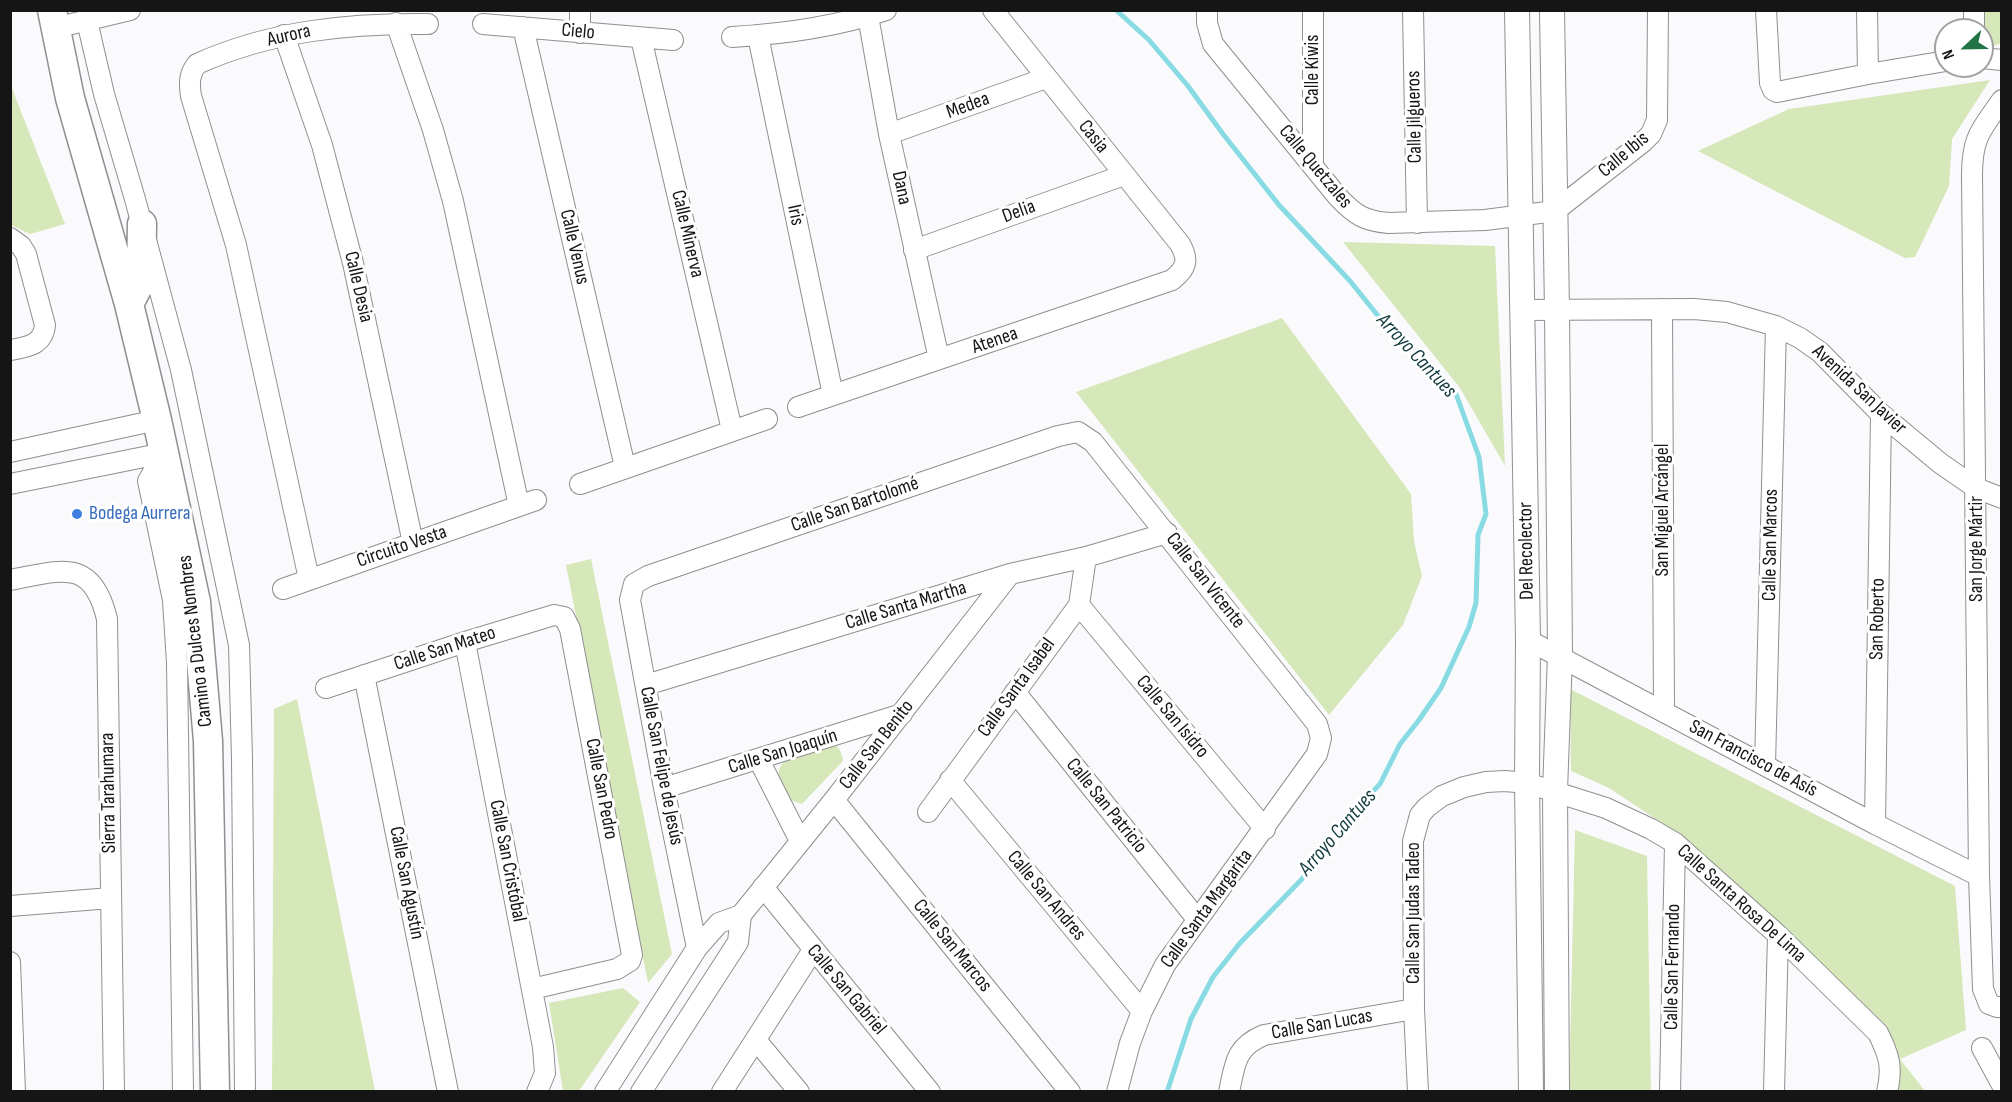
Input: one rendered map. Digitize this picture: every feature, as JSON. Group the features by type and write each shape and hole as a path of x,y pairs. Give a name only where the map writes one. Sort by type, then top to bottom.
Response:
{"main road":[{"name":"Camino a Dulces Nombres","path":"54,19 70,98 129,304 157,420 196,602 208,741 214,1092"},
{"path":"129,304 141,281 142,224"}],"street":[{"path":"54,19 87,21 130,10"},
{"path":"580,10 580,33"},
{"name":"Casia","path":"993,10 1180,244 1186,255 1185,266"},
{"name":"Calle Quetzales","path":"1207,10 1213,44 1354,213 1374,222 1417,223 1522,216"},
{"name":"Calle Kiwis","path":"1313,10 1313,166"},
{"name":"Calle Jilgueros","path":"1413,10 1417,223"},
{"name":"Del Recolector","path":"1517,10 1528,640 1527,783 1531,1092"},
{"name":"Del Recolector","path":"1552,10 1560,655 1555,791 1557,1092"},
{"name":"Calle Ibis","path":"1522,216 1555,211 1643,142 1655,127 1658,110 1658,10"},
{"path":"1766,10 1771,87 1777,92 1934,64"},
{"path":"1867,10 1868,74"},
{"path":"732,37 758,36 822,27 877,13"},
{"name":"Dana","path":"877,13 889,134 939,359"},
{"name":"Aurora","path":"309,579 236,245 191,96 189,80 197,64 284,35 314,20 340,19 428,24"},
{"name":"Cielo","path":"483,24 523,27 552,20 580,33 673,40"},
{"path":"87,21 104,94 181,370 239,645 245,1092"},
{"name":"Circuito Vesta","path":"283,589 528,503 453,201 433,130 396,23"},
{"name":"Calle Venus","path":"523,27 625,467"},
{"name":"Calle Desia","path":"284,35 322,145 350,253 413,543"},
{"name":"Iris","path":"758,36 833,395"},
{"name":"Calle Minerva","path":"641,38 732,430"},
{"name":"Medea","path":"889,134 1046,78"},
{"name":"San Jorge Mártir","path":"1995,1005 1984,997 1983,989 1979,876 1972,159 1977,138 2001,100"},
{"name":"Delia","path":"914,250 1124,175"},
{"path":"10,238 21,246 26,254 45,325 44,331 35,344 10,350"},
{"name":"Atenea","path":"798,407 1172,280 1182,272 1185,266"},
{"name":"Avenida San Javier","path":"1523,310 1662,309 1727,312 1776,326 1800,338 1820,352 1881,414 1940,463 1976,488 2001,498"},
{"name":"San Miguel Arcángel","path":"1662,309 1664,711"},
{"name":"Calle San Marcos","path":"1765,765 1776,326"},
{"name":"San Roberto","path":"1875,824 1881,414"},
{"path":"579,484 767,418"},
{"path":"10,452 157,420"},
{"name":"Calle San Vicente","path":"1078,432 1094,442 1167,533 1317,724 1321,738"},
{"name":"Calle San Bartolomé","path":"634,585 648,576 1058,436 1078,432"},
{"path":"83,437 88,469"},
{"path":"35,447 41,478"},
{"path":"10,483 164,453"},
{"path":"164,453 148,481 173,600 176,642 183,1092"},
{"name":"Calle Santa Martha","path":"646,685 1010,574 1167,533"},
{"name":"Calle Santa Isabel","path":"928,812 1079,605 1086,556"},
{"name":"Sierra Tarahumara","path":"10,580 65,570 82,574 103,601 107,619 114,1092"},
{"name":"Calle San Benito","path":"641,1092 738,942 741,915 902,714 1010,574"},
{"name":"Calle San Felipe de Jesús","path":"634,585 630,600 664,788 698,948"},
{"name":"Calle San Isidro","path":"1079,605 1265,829"},
{"name":"Calle San Mateo","path":"326,688 554,615 564,617"},
{"name":"Calle San Pedro","path":"532,989 617,969 630,961 632,955 570,629 564,617"},
{"name":"San Francisco de Asís","path":"1528,640 1875,824 1979,876"},
{"name":"Calle San Cristóbal","path":"465,642 544,1055 545,1073 540,1086"},
{"name":"Calle San Agustín","path":"364,675 448,1092"},
{"name":"Calle San Patricio","path":"1015,692 1197,919"},
{"name":"Calle San Joaquín","path":"664,788 902,714"},
{"name":"Calle Santa Margarita","path":"1117,1092 1142,1011 1165,965 1317,754 1321,738"},
{"path":"759,760 800,841"},
{"name":"Calle San Andres","path":"950,780 1142,1011"},
{"name":"Calle San Judas Tadeo","path":"1418,1092 1414,1009 1413,841 1420,815 1442,796 1464,787 1486,782 1527,783"},
{"name":"Calle Santa Rosa De Lima","path":"1527,783 1606,808 1675,843 1778,935 1878,1033 1888,1052 1890,1068 1887,1092"},
{"name":"Calle San Marcos","path":"834,800 1070,1092"},
{"name":"Calle San Fernando","path":"1670,1092 1675,843"},
{"name":"Calle San Gabriel","path":"763,887 930,1092"},
{"path":"10,906 111,898"},
{"name":"Calle San Benito","path":"605,1092 698,948 719,923 741,915"},
{"path":"1774,1092 1778,935"},
{"path":"722,1092 813,950"},
{"path":"10,962 15,1092"},
{"name":"Calle San Lucas","path":"1229,1092 1240,1051 1255,1038 1414,1009"},
{"path":"756,1040 799,1092"},
{"path":"1982,1048 2001,1084"}],"green space":[{"path":"1983,11 2001,11 2001,43 1994,46 1994,18 1983,18"},
{"path":"1990,80 1952,139 1949,186 1915,257 1905,258 1698,151 1789,109"},
{"path":"11,86 65,224 30,234 11,225"},
{"path":"1343,242 1495,246 1505,466 1460,388"},
{"path":"1282,318 1411,494 1414,541 1422,576 1403,625 1329,715 1076,392"},
{"path":"591,559 672,954 648,983 566,565"},
{"path":"1570,689 1955,886 1966,1030 1900,1059 1925,1091 1895,1091 1868,1011 1720,870 1680,835 1609,788 1571,771"},
{"path":"297,699 375,1091 272,1091 274,709"},
{"path":"831,744 840,750 843,761 802,804 790,800 780,781 781,766 784,762"},
{"path":"1575,830 1647,856 1651,1091 1569,1091"},
{"path":"623,988 640,1002 579,1091 563,1091 549,1003"}],"waterway":[{"name":"Arroyo Cantues","path":"1116,10 1149,40 1188,86 1279,205 1350,281 1379,317 1456,394 1479,457 1486,514 1478,535 1476,603 1469,627 1441,688 1400,744 1380,784 1354,811 1302,879 1240,943 1213,977 1191,1019 1167,1092"}],"place":[{"name":"Bodega Aurrera","path":"77,514"}]}
